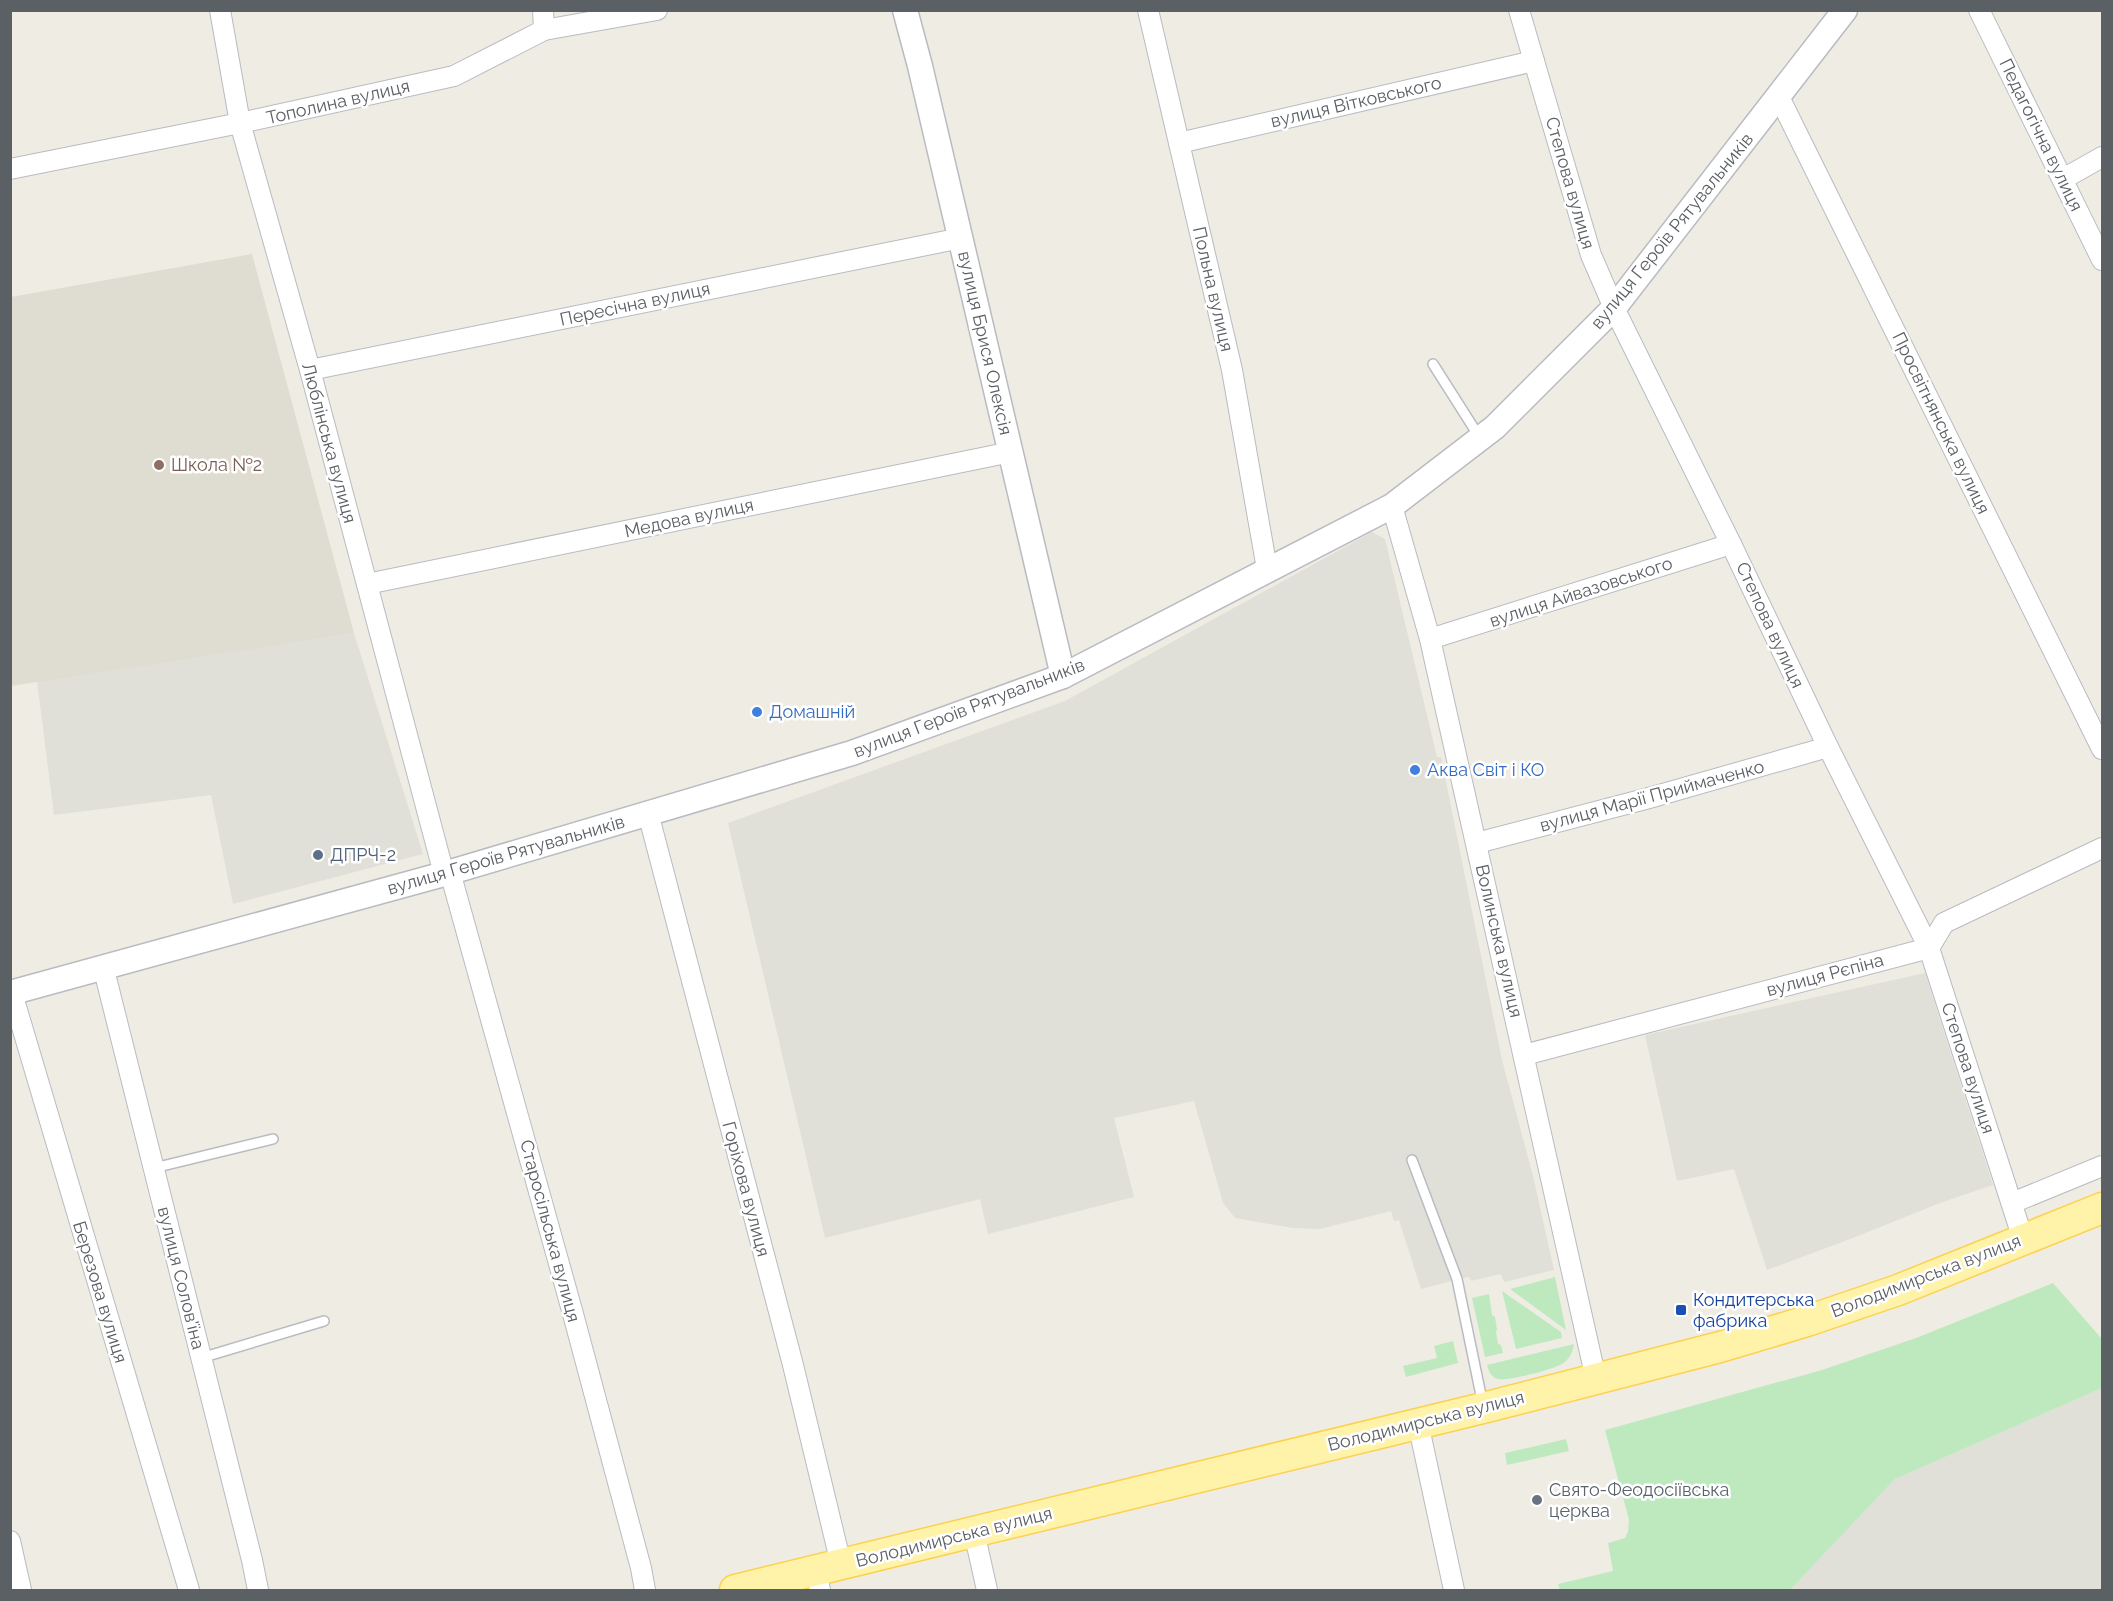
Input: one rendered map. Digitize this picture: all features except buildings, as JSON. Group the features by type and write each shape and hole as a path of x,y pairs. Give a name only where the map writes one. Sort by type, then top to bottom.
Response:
{"main road":[{"name":"Володимирська вулиця","path":"735,1590 826,1575 974,1532 1483,1408 1685,1356 1807,1321 1898,1290 2103,1208"}],"street":[{"name":"Люблінська вулиця","path":"220,10 240,123 447,873"},
{"path":"543,10 544,30"},
{"name":"Тополина вулиця","path":"10,169 240,123 454,76 544,30 657,10"},
{"name":"вулиця Брися Олексія","path":"905,10 961,238 1063,676"},
{"name":"Польна вулиця","path":"1148,10 1232,370 1267,569"},
{"name":"Степова вулиця","path":"1519,10 1591,255 1614,308 1828,747 1929,948 2024,1239"},
{"name":"вулиця Героїв Рятувальників","path":"11,993 447,873 852,753 1063,676 1392,506 1495,427 1614,308 1845,10"},
{"name":"Педагогічна вулиця","path":"1979,10 2103,260"},
{"name":"вулиця Вітковського","path":"1179,144 1534,61"},
{"name":"Просвітнянська вулиця","path":"1779,97 2103,749"},
{"path":"2063,179 2103,157"},
{"name":"Пересічна вулиця","path":"310,370 961,238"},
{"name":"Медова вулиця","path":"367,584 1011,452"},
{"name":"Волинська вулиця","path":"1392,506 1430,639 1596,1379"},
{"name":"вулиця Айвазовського","path":"1430,639 1731,544"},
{"name":"вулиця Марії Приймаченко","path":"1476,843 1648,798 1828,747"},
{"name":"Горіхова вулиця","path":"648,813 793,1365 826,1575"},
{"path":"1929,948 1944,923 2103,848"},
{"name":"Старосільська вулиця","path":"447,873 573,1314 645,1590"},
{"name":"вулиця Рєпіна","path":"1524,1055 1929,948"},
{"name":"вулиця Солов'їна","path":"103,966 258,1590"},
{"name":"Березова вулиця","path":"11,993 189,1590"},
{"path":"2012,1203 2103,1166"},
{"path":"1418,1423 1454,1590"},
{"path":"974,1532 987,1590"},
{"path":"10,1541 21,1590"}],"lane":[{"path":"1433,364 1480,438"},
{"path":"154,1168 273,1139"},
{"path":"1412,1160 1457,1279 1483,1408"},
{"path":"201,1358 324,1321"}],"shaded area":[{"name":"Школа №2","path":"252,254 354,633 11,686 11,297"},
{"path":"1372,532 1385,539 1437,757 1441,757 1502,1060 1533,1176 1554,1270 1504,1282 1501,1274 1471,1281 1469,1277 1421,1289 1399,1220 1394,1221 1391,1211 1320,1229 1293,1228 1235,1218 1223,1203 1194,1101 1114,1118 1134,1197 988,1234 980,1199 825,1238 728,823 1065,701"},
{"name":"ДПРЧ-2","path":"354,633 423,854 233,904 211,795 54,815 37,681"},
{"path":"1925,973 1993,1185 1940,1203 1767,1270 1734,1169 1677,1181 1645,1035"},
{"path":"2102,1388 2102,1590 1790,1590 1895,1479"}],"green space":[{"path":"1555,1277 1566,1330 1510,1289"},
{"path":"2053,1283 2102,1339 2102,1388 1895,1479 1790,1590 1560,1590 1558,1584 1613,1571 1608,1543 1625,1538 1628,1531 1629,1520 1605,1430 1822,1370 1916,1338"},
{"path":"1502,1291 1561,1332 1562,1338 1516,1349"},
{"path":"1489,1294 1492,1315 1495,1317 1498,1344 1501,1345 1503,1353 1485,1357 1472,1298"},
{"path":"1453,1341 1458,1363 1406,1377 1403,1366 1437,1358 1434,1346"},
{"path":"1574,1344 1570,1356 1557,1366 1511,1379 1494,1377 1487,1365"},
{"path":"1566,1439 1569,1451 1507,1465 1505,1453"}],"place":[{"name":"Школа №2","path":"159,465"},
{"name":"Домашній","path":"757,712"},
{"name":"Аква Світ і КО","path":"1415,770"},
{"name":"ДПРЧ-2","path":"318,855"},
{"name":"Кондитерська фабрика","path":"1681,1310"},
{"name":"Свято-Феодосіївська церква","path":"1537,1500"}]}
